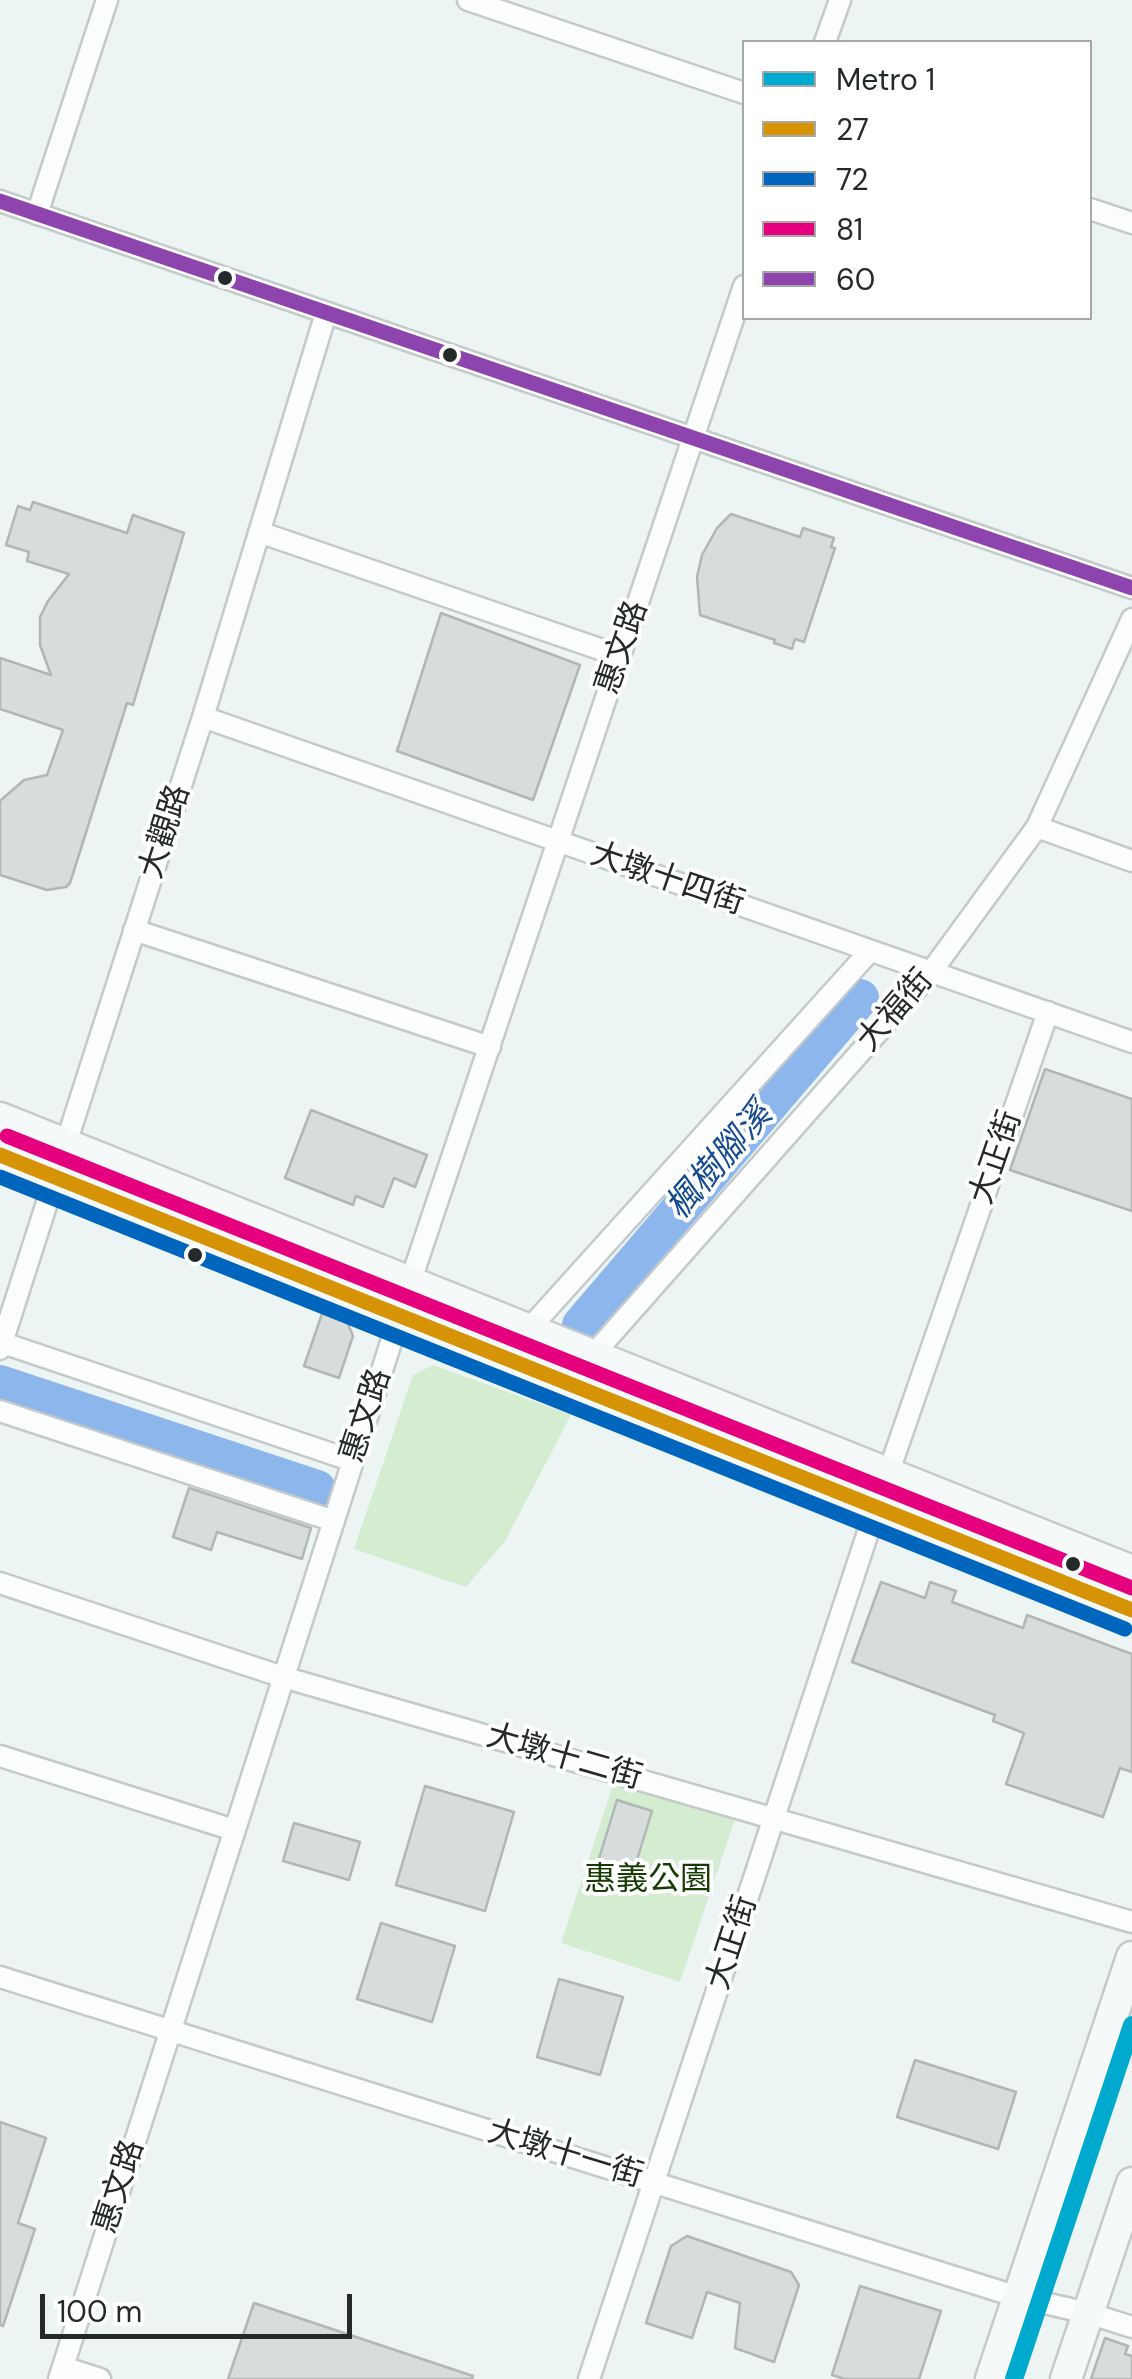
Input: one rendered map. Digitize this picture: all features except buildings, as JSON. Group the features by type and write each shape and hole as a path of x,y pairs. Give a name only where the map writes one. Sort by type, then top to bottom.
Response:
{"main road":[{"path":"0,1118 1132,1571"},
{"path":"0,1156 1132,1610"},
{"path":"991,2379 1132,1957"},
{"path":"1066,2379 1132,2183"}],"street":[{"path":"38,214 106,0"},
{"path":"468,0 742,92"},
{"path":"827,40 840,0"},
{"path":"0,201 1132,588"},
{"path":"1092,210 1132,223"},
{"name":"惠文路","path":"61,2373 410,1283 742,292"},
{"name":"大觀路","path":"1,1345 203,717 326,313"},
{"path":"260,532 620,656"},
{"name":"大福街","path":"592,1356 931,972 1037,827 1132,620"},
{"name":"大墩十四街","path":"203,717 1132,1042"},
{"path":"1037,827 1132,861"},
{"path":"134,930 490,1047"},
{"name":"大福街","path":"528,1330 870,951"},
{"name":"大正街","path":"888,1474 1048,1012"},
{"path":"1,1345 353,1461"},
{"path":"0,1412 334,1521"},
{"name":"大正街","path":"589,2379 876,1508"},
{"name":"大墩十二街","path":"0,1583 283,1677 1132,1922"},
{"path":"0,1756 234,1830"},
{"name":"大墩十一街","path":"0,1977 1018,2297 1132,2327"},
{"path":"61,2373 100,2379"}],"green space":[{"path":"433,1365 571,1415 505,1541 466,1587 354,1549 413,1375"},
{"name":"惠義公園","path":"615,1779 735,1819 680,1982 561,1943"}],"waterway":[{"name":"楓樹腳溪","path":"581,1325 860,998"},
{"name":"楓樹腳溪","path":"0,1384 317,1489"}],"metro line":[{"name":"1","path":"1014,2379 1132,2025"}],"transit line":[{"name":"60","path":"0,201 1132,588"},
{"name":"81","path":"7,1136 1132,1588"},
{"name":"27","path":"0,1155 1132,1610"},
{"name":"72","path":"0,1177 1125,1629"}]}
